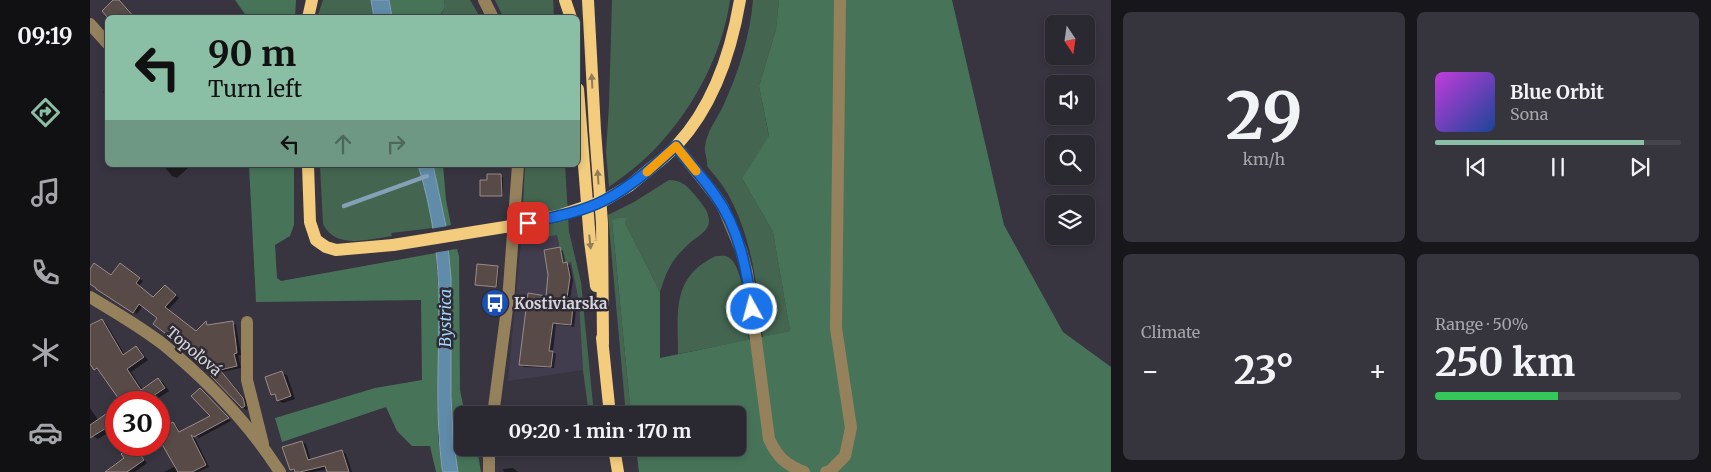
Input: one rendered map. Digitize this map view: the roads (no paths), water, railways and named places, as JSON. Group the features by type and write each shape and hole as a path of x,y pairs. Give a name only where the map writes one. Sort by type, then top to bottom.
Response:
{"main road":[{"path":"309,15 312,0"},
{"path":"565,0 571,15"},
{"path":"570,0 572,15"},
{"path":"588,0 602,223 603,344"},
{"path":"308,167 310,222 316,240 326,247 336,250 393,245 511,226 576,211 605,200 629,186 651,168 676,146 698,119 713,92 725,62 740,0"},
{"path":"580,114 590,241 609,406"},
{"path":"615,456 618,472"}],"street":[{"path":"484,0 492,15"},
{"path":"826,472 830,471 845,456 851,428 836,328 840,0"},
{"path":"90,24 105,41"},
{"path":"676,146 716,195 733,230 747,272 769,439 776,454 792,467 804,472"},
{"path":"494,406 508,301 518,167"},
{"name":"Topoľová","path":"90,297 163,345 206,382 264,447 280,472"},
{"name":"Topoľová","path":"247,322 247,380 264,447"},
{"path":"489,456 489,472"}],"water":[{"path":"371,0 389,0 392,15 374,15"},
{"name":"Bystrica","path":"419,167 433,167 446,226 451,278 453,439 454,456 456,456 458,472 443,472 442,468 438,406 438,269 431,216"}],"waterway":[{"path":"344,206 427,176"}],"place":[{"name":"Kostiviarska","path":"495,303"}]}
